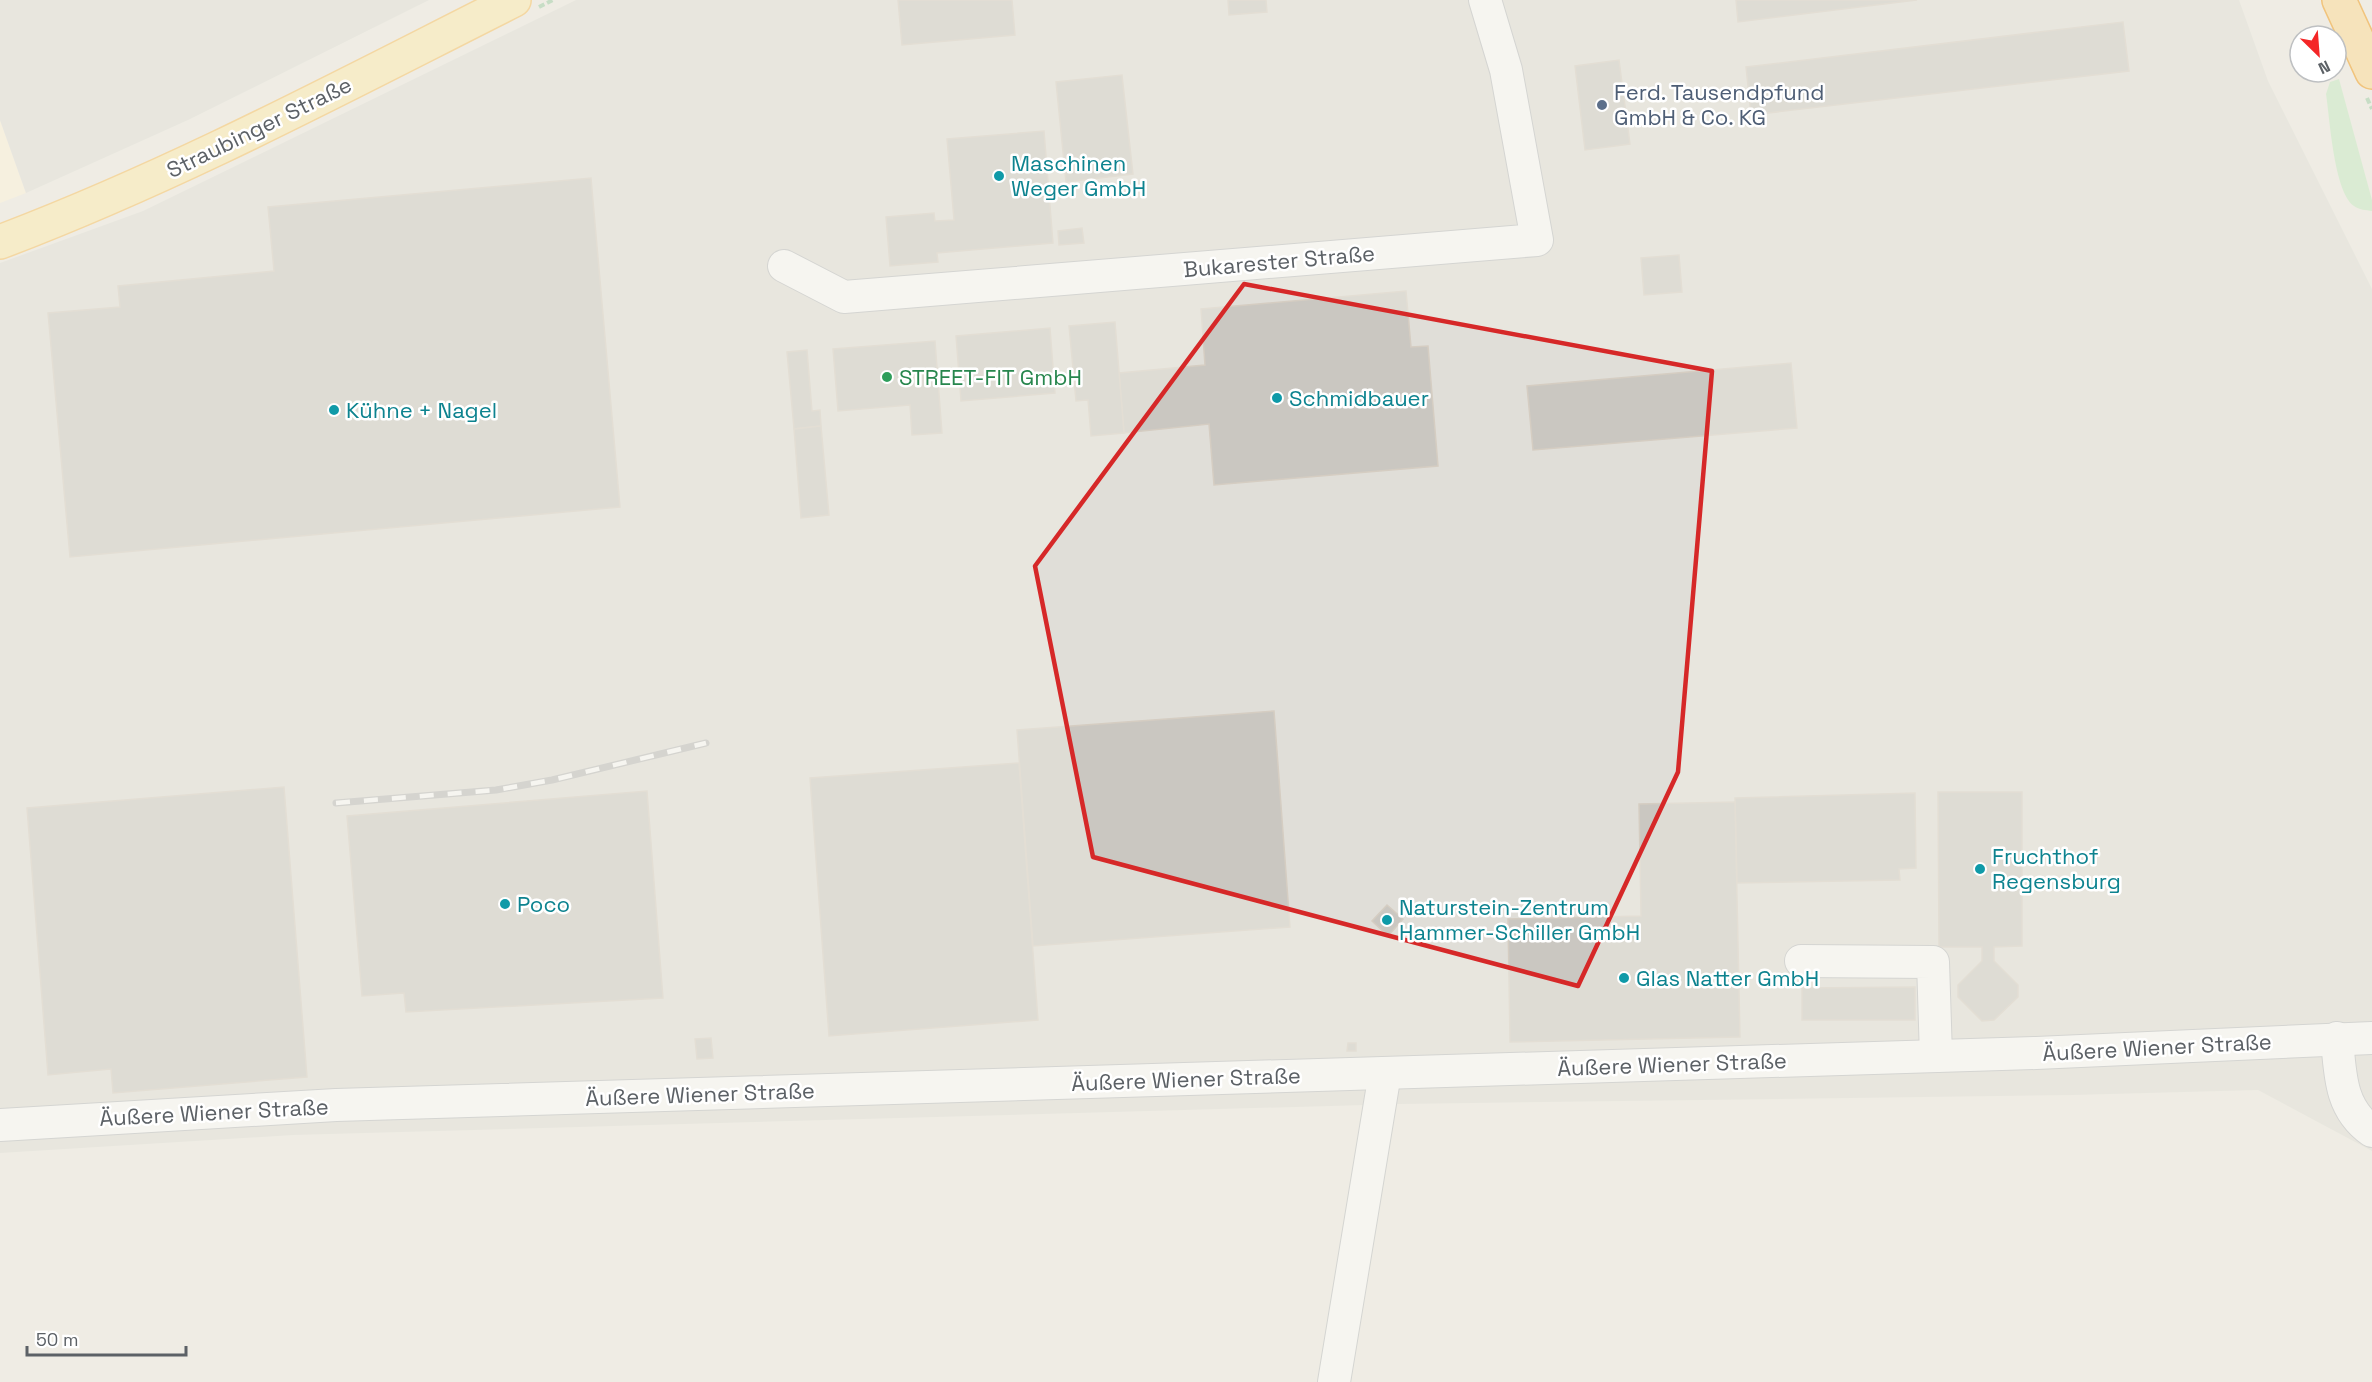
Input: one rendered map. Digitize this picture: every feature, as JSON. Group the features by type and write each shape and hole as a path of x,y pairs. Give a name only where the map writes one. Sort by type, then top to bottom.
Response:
{"highway":[{"path":"2339,0 2372,72"}],"main road":[{"name":"Straubinger Straße","path":"0,242 98,204 236,140 514,0"}],"street":[{"name":"Bukarester Straße","path":"784,266 844,297 1537,240 1506,70 1485,0"},
{"path":"1801,961 1933,962 1936,1056"},
{"path":"2337,1038 2340,1082 2349,1106 2359,1122 2372,1131"},
{"name":"Äußere Wiener Straße","path":"0,1125 336,1106 1936,1056 2372,1038"},
{"path":"1334,1382 1385,1073"}],"highlighted area":[{"path":"1244,284 1712,371 1678,772 1578,986 1093,857 1035,566"}],"shaded area":[{"path":"0,0 429,0 188,120 26,193 0,120"},
{"path":"576,0 2239,0 2268,81 2372,289 2372,1151 2258,1090 2073,1095 1400,1104 293,1135 0,1153 0,263 143,211"},
{"path":"0,120 26,193 0,203"}],"green space":[{"path":"2329,84 2340,84 2372,200 2372,211 2354,206 2347,198 2342,186 2331,137 2326,94"}],"building":[{"path":"898,0 1012,0 1015,35 902,45"},
{"path":"1228,0 1266,0 1267,12 1229,15"},
{"path":"1736,0 1917,0 1738,22"},
{"path":"2123,22 2129,71 1751,115 1746,67"},
{"name":"Ferd. Tausendpfund GmbH & Co. KG","path":"1619,60 1630,144 1585,150 1575,66"},
{"path":"1122,75 1133,174 1066,182 1056,82"},
{"name":"Maschinen Weger GmbH","path":"1044,131 1053,243 937,253 938,262 890,266 886,217 934,213 935,221 954,220 947,139"},
{"name":"Kühne + Nagel","path":"591,178 620,507 70,557 48,313 120,307 118,286 274,271 268,207"},
{"path":"1082,228 1084,243 1059,245 1058,231"},
{"path":"1679,255 1682,292 1644,295 1641,258"},
{"name":"Schmidbauer","path":"1406,291 1411,347 1428,346 1438,466 1214,485 1209,424 1124,433 1119,373 1205,365 1201,309"},
{"path":"1115,322 1124,433 1091,436 1088,400 1076,401 1069,326"},
{"path":"1050,328 1055,393 961,401 956,336"},
{"name":"STREET-FIT GmbH","path":"935,341 942,433 912,435 910,405 838,411 833,349"},
{"path":"807,350 812,411 820,410 821,426 794,429 787,352"},
{"path":"1791,363 1797,428 1533,450 1527,386"},
{"path":"821,426 829,515 801,518 794,429"},
{"path":"1274,711 1290,927 1033,946 1017,730"},
{"path":"1019,763 1038,1020 829,1036 810,778"},
{"path":"284,787 307,1077 113,1093 111,1069 48,1075 27,808"},
{"name":"Poco","path":"647,791 663,998 406,1012 404,993 362,996 347,816"},
{"name":"Fruchthof Regensburg","path":"1938,792 2022,792 2022,946 1994,947 1994,961 2018,985 2018,997 1994,1020 1982,1021 1958,997 1958,985 1982,961 1982,947 1939,947"},
{"path":"1915,793 1916,868 1899,869 1900,880 1737,883 1735,798"},
{"name":"Glas Natter GmbH","path":"1735,802 1740,1037 1510,1042 1508,919 1641,916 1639,804"},
{"name":"Naturstein-Zentrum Hammer-Schiller GmbH","path":"1387,905 1403,919 1388,936 1372,921"},
{"path":"1915,987 1915,1020 1802,1020 1802,988"},
{"path":"711,1038 713,1058 697,1059 695,1039"},
{"path":"1348,1043 1356,1043 1356,1051 1347,1051"}],"railway":[{"path":"336,803 496,790 552,780 706,743"}],"place":[{"name":"Ferd. Tausendpfund GmbH & Co. KG","path":"1602,105"},
{"name":"Maschinen Weger GmbH","path":"999,176"},
{"name":"STREET-FIT GmbH","path":"887,377"},
{"name":"Schmidbauer","path":"1277,398"},
{"name":"Kühne + Nagel","path":"334,410"},
{"name":"Fruchthof Regensburg","path":"1980,869"},
{"name":"Poco","path":"505,904"},
{"name":"Naturstein-Zentrum Hammer-Schiller GmbH","path":"1387,920"},
{"name":"Glas Natter GmbH","path":"1624,978"}]}
